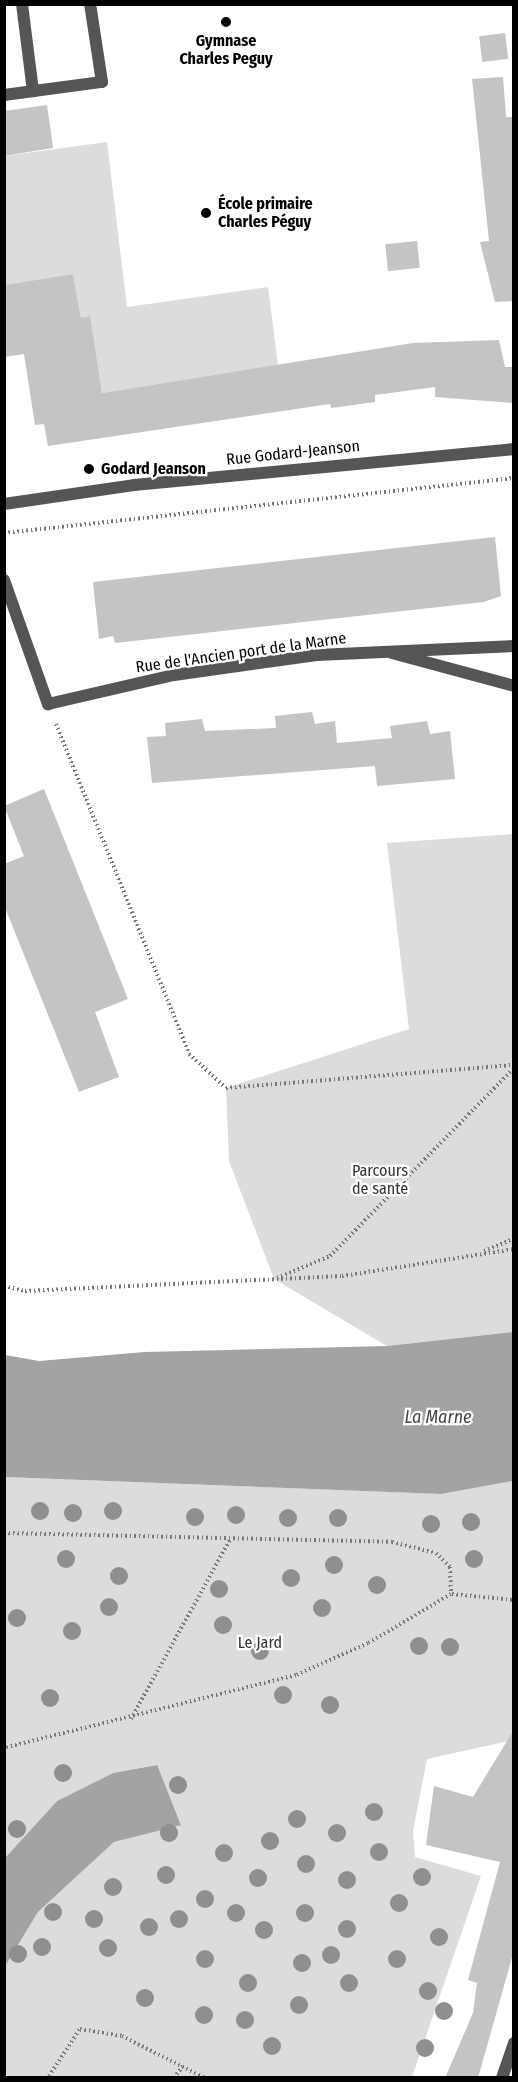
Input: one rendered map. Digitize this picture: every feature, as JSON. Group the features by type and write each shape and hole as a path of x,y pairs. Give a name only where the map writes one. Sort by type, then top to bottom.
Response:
{"street":[{"path":"22,4 33,91"},
{"path":"4,95 102,82 90,4"},
{"name":"Rue Godard-Jeanson","path":"4,504 134,485 513,449"},
{"path":"4,580 48,704"},
{"name":"Rue de l'Ancien port de la Marne","path":"48,704 174,675 385,651 513,646"},
{"path":"385,651 452,674 513,686"},
{"path":"508,2071 513,2043"}],"path":[{"path":"4,533 513,478"},
{"path":"48,704 189,1054 226,1088 513,1066"},
{"path":"274,1279 330,1256 513,1066"},
{"path":"475,1255 513,1239"},
{"path":"4,1286 25,1291 342,1276 513,1248"},
{"path":"4,1533 392,1542 436,1553 450,1567 452,1594"},
{"path":"130,1719 230,1540"},
{"path":"4,1749 130,1719 296,1675 368,1643 452,1594 513,1600"},
{"path":"49,2077 80,2030 122,2036 184,2064 205,2078"},
{"path":"174,2078 184,2064"}],"green space":[{"path":"107,142 127,307 268,287 278,365 102,393 89,316 81,318 73,274 5,285 5,156"},
{"name":"Parcours de santé","path":"513,834 513,1332 387,1346 274,1279 229,1161 226,1088 409,1029 387,843"},
{"name":"Le Jard","path":"5,1477 441,1494 513,1481 513,1740 427,1759 413,1831 415,1857 481,1876 412,2077 5,2077 4,1966 38,1912 114,1842 181,1824 156,1765 113,1773 57,1801 5,1858"}],"water":[{"name":"La Marne","path":"513,1332 513,1481 441,1494 5,1477 5,1355 39,1361 145,1352 387,1346"},
{"path":"157,1765 181,1825 114,1842 38,1912 5,1966 5,1858 57,1801 113,1773"}],"building":[{"path":"505,33 508,59 482,62 479,36"},
{"path":"503,77 506,117 513,117 513,301 495,302 480,242 489,241 472,79"},
{"path":"47,105 53,148 4,156 4,111"},
{"path":"417,241 420,268 388,271 385,244"},
{"path":"73,274 81,318 90,316 102,393 413,343 499,340 505,367 513,367 513,403 435,397 435,387 375,395 375,402 331,408 330,404 48,446 44,424 35,425 24,354 4,357 4,285"},
{"path":"495,537 501,596 484,602 115,643 113,636 99,639 93,582"},
{"path":"312,712 315,724 335,721 337,743 392,738 390,726 427,721 430,734 450,731 455,779 377,786 375,766 152,783 147,737 166,736 165,723 202,719 205,731 276,728 275,716"},
{"path":"44,789 128,999 95,1012 119,1077 79,1092 4,905 4,864 24,856 4,806"},
{"path":"513,1731 513,1954 478,2078 445,2078 473,2013 477,1983 468,1980 500,1862 426,1845 434,1786 473,1797"}],"place":[{"name":"Gymnase Charles Peguy","path":"226,22"},
{"name":"École primaire Charles Péguy","path":"206,213"},
{"name":"Godard Jeanson","path":"89,469"}]}
